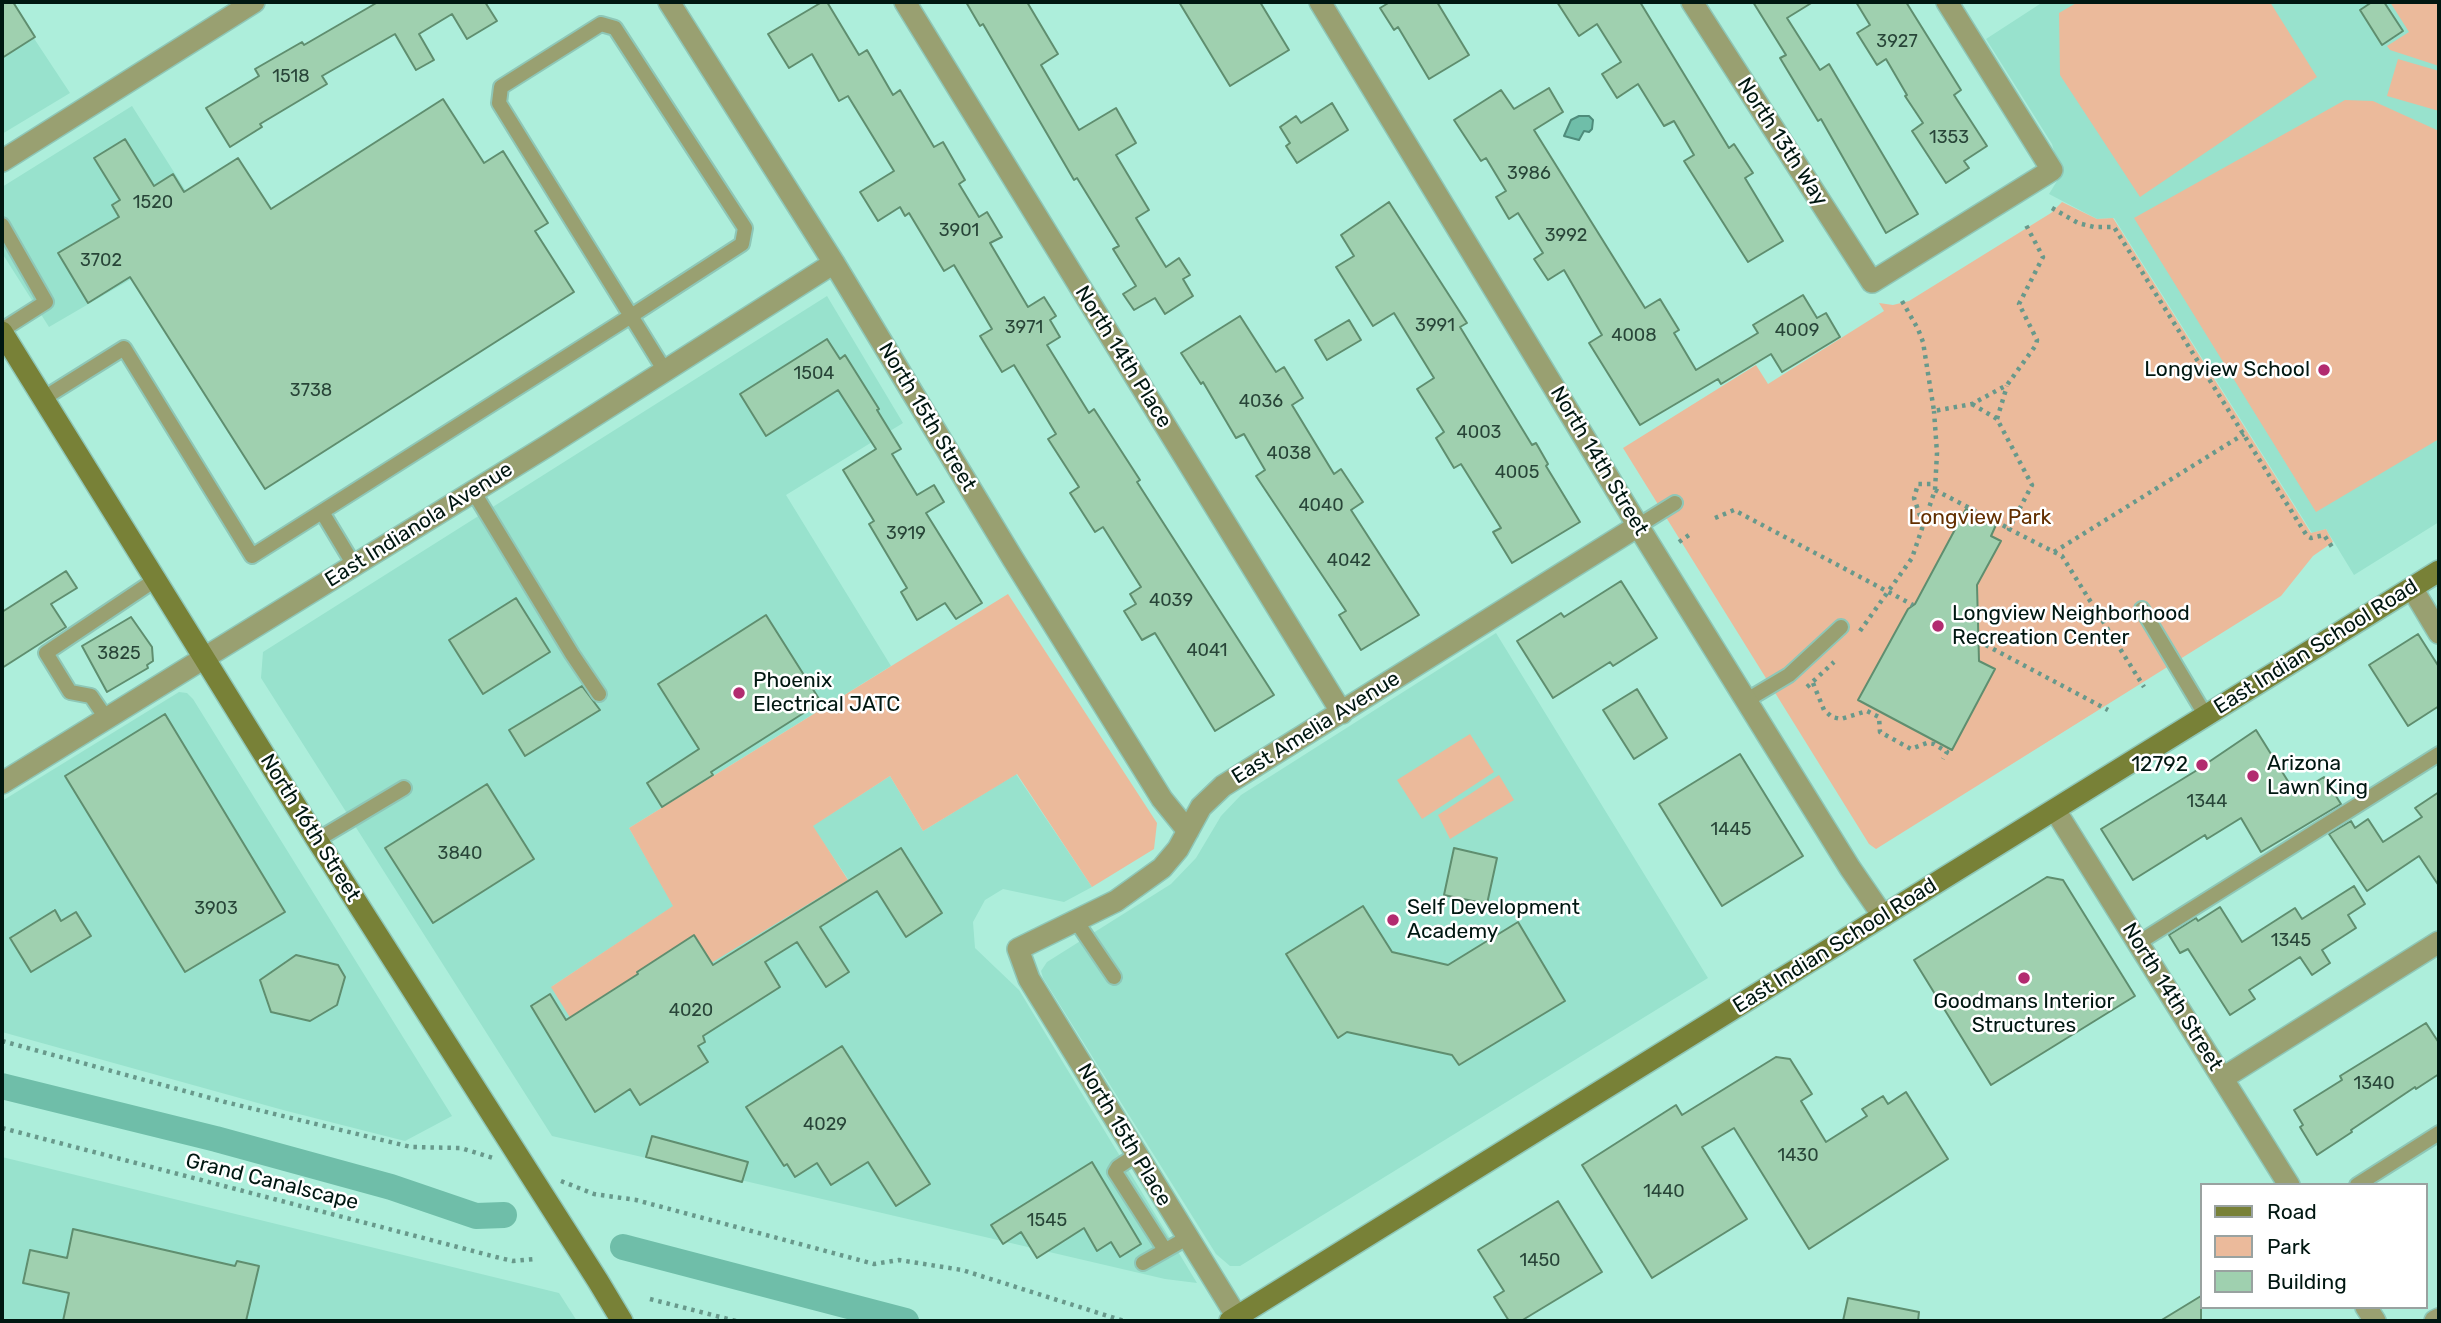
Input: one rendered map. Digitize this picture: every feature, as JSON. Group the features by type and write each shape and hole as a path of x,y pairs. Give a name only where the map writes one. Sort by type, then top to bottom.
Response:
{"main road":[{"name":"North 16th Street","path":"2,331 317,840 622,1321"},
{"name":"East Indian School Road","path":"1233,1319 2439,571"}],"street":[{"path":"2,161 254,2"},
{"name":"North 15th Street","path":"669,2 834,263 1162,799 1188,831"},
{"name":"North 14th Place","path":"905,2 1342,713"},
{"name":"North 14th Street","path":"1320,2 1638,526 1850,868 1883,916"},
{"name":"North 13th Way","path":"1692,2 1872,282 2052,170 1947,2"},
{"name":"East Indianola Avenue","path":"2,783 834,263"},
{"name":"East Amelia Avenue","path":"1018,949 1116,901 1162,868 1178,849 1201,807 1223,786 1638,526"},
{"path":"2412,588 2439,633"},
{"name":"North 14th Street","path":"2055,810 2287,1183"},
{"path":"2222,1079 2439,942"},
{"name":"North 15th Place","path":"1018,949 1029,979 1233,1319"}],"lane":[{"path":"44,398 124,348 253,556 631,316 742,244 745,228 615,28 601,24 501,87 499,103 631,316 665,371"},
{"path":"2,225 7,246 46,302 2,331"},
{"path":"473,491 599,694"},
{"path":"1638,526 1675,503"},
{"path":"322,512 354,565"},
{"path":"106,718 91,696 69,692 46,653 155,580"},
{"path":"2142,609 2206,716"},
{"path":"1746,700 1789,675 1841,627"},
{"path":"2138,943 2439,754"},
{"path":"317,840 404,788"},
{"path":"1076,921 1114,977"},
{"path":"2360,1183 2439,1133"},
{"path":"1136,1155 1115,1172 1165,1250"},
{"path":"1143,1263 1186,1238"}],"path":[{"path":"2052,208 2078,223 2094,227 2114,227 2307,536 2311,538 2324,535 2332,547"},
{"path":"1997,419 2007,385 2036,345 2019,304 2043,257 2026,225"},
{"path":"1857,635 1912,558 1935,487 1937,453 1934,411 1923,342 1902,301"},
{"path":"1934,411 1972,404 2007,385"},
{"path":"1972,404 1997,419 2032,485 2008,528"},
{"path":"2054,552 2244,434"},
{"path":"1923,525 1913,498 1918,484 1935,487 2062,556 2144,687"},
{"path":"1715,518 1734,510 1913,605"},
{"path":"1679,542 1692,533"},
{"path":"1978,641 2108,710"},
{"path":"1802,690 1839,657"},
{"path":"1813,683 1824,710 1832,717 1841,719 1867,711 1879,717 1880,732 1911,749 1927,743 1934,744 1947,752 1943,759"},
{"path":"2,1041 225,1102 411,1147 461,1148 469,1151"},
{"name":"Grand Canalscape","path":"2,1128 496,1257 513,1261 535,1259"},
{"path":"579,1188 594,1194 636,1199 874,1264 899,1259 962,1270 1124,1321"},
{"path":"650,1300 736,1321"}],"shaded area":[{"path":"2,2 10,2 70,93 2,134"},
{"name":"Longview School","path":"2043,2 2439,2 2439,522 2354,575 2326,529 2312,533 2114,218 2097,219 2049,194 2057,181 2059,169 2052,144 1986,39"},
{"path":"132,106 212,232 49,327 2,253 2,187"},
{"path":"1579,116 1589,116 1593,120 1592,129 1589,132 1584,131 1579,140 1564,136 1571,120"},
{"path":"827,296 903,423 786,495 891,666 629,828 674,906 551,987 848,879 812,826 890,776 923,831 1016,774 1092,887 1064,902 1003,889 985,900 973,922 975,948 1019,990 1197,1283 1165,1279 552,1136 261,678 263,652"},
{"name":"Self Development Academy","path":"1496,633 1708,978 1240,1266 1230,1266 1216,1254 1041,971 1047,962 1171,884 1196,858 1221,816 1241,795"},
{"path":"179,692 187,693 193,699 452,1116 405,1141 2,1032 2,801"},
{"path":"2,1157 559,1293 577,1321 2,1321"}],"green space":[{"path":"2078,2 2270,2 2317,77 2140,197 2060,75 2059,13"},
{"path":"2390,2 2439,2 2439,66 2390,50 2387,46 2409,32"},
{"path":"2398,59 2439,71 2439,111 2387,96"},
{"path":"2345,100 2373,101 2439,131 2439,439 2316,512 2134,218"},
{"name":"Longview Park","path":"2062,202 2097,219 2113,218 2311,533 2326,529 2333,542 2313,556 2281,596 1876,849 1869,844 1623,448 1756,365 1768,384 1884,311 1879,303 1893,305 1909,301 2051,213"},
{"path":"1008,594 1157,823 1154,849 1092,887 1017,774 923,831 890,776 813,826 848,880 584,1040 551,987 673,906 629,828"},
{"path":"1470,734 1494,772 1422,819 1397,780"},
{"path":"1499,775 1514,800 1450,839 1438,815"}],"building":[{"path":"2,2 13,2 35,37 2,58"},
{"path":"378,2 485,2 497,21 467,39 452,14 419,34 434,60 416,70 395,34 322,76 327,84 260,124 262,127 230,147 206,108 259,76 255,69 302,42 304,45"},
{"path":"822,2 827,2 859,55 867,50 893,95 900,90 934,147 943,142 965,180 959,184 979,217 987,212 1002,237 990,243 1028,307 1044,297 1056,316 1050,320 1060,337 1047,345 1089,413 1094,409 1140,480 1137,482 1274,695 1215,731 1155,633 1142,640 1124,611 1136,604 1130,594 1141,587 1103,527 1095,532 1070,493 1079,487 1048,439 1056,434 1014,365 1002,372 980,336 992,329 954,265 944,271 909,213 905,216 900,207 878,221 860,192 894,171 848,96 839,101 812,54 789,68 768,34"},
{"path":"966,2 1027,2 1058,54 1041,65 1079,130 1116,108 1136,143 1116,155 1149,210 1136,218 1166,267 1179,258 1190,275 1183,279 1193,296 1165,314 1155,298 1134,310 1123,294 1136,286 1113,249 1119,246 1077,178 1074,180 983,24 980,26"},
{"path":"1179,2 1260,2 1289,50 1230,86"},
{"path":"1390,2 1437,2 1469,55 1429,79 1398,27 1394,30 1380,8"},
{"path":"1557,2 1640,2 1729,148 1734,144 1753,173 1745,178 1783,241 1748,262 1684,161 1694,155 1674,121 1664,126 1638,84 1617,98 1602,74 1621,62 1597,24 1579,36"},
{"path":"1753,2 1813,2 1787,18 1820,70 1829,64 1918,214 1886,233 1821,119 1818,121 1780,58 1786,55"},
{"path":"1856,2 1906,2 1961,90 1954,95 1987,146 1964,161 1969,168 1946,183 1912,131 1923,123 1886,59 1877,65 1857,33 1870,25"},
{"path":"2372,2 2384,2 2403,31 2382,45 2360,10"},
{"path":"1549,88 1563,112 1534,130 1645,308 1660,299 1679,330 1674,333 1696,370 1758,333 1753,325 1803,295 1817,318 1826,313 1840,337 1782,372 1771,354 1721,384 1718,379 1640,425 1589,343 1602,335 1564,270 1548,280 1534,259 1543,253 1518,213 1509,219 1496,197 1506,191 1486,158 1481,161 1454,120 1501,90 1514,109"},
{"path":"443,99 484,163 503,151 548,223 535,231 574,292 265,489 130,277 88,303 58,253 119,217 112,205 120,200 94,158 125,139 154,186 173,174 184,192 238,158 271,209"},
{"path":"1332,103 1348,130 1297,163 1286,146 1290,143 1280,127 1296,116 1301,123"},
{"path":"1389,202 1467,323 1460,327 1532,445 1536,443 1548,464 1546,466 1580,522 1512,563 1493,532 1501,528 1461,464 1454,468 1436,438 1444,432 1417,389 1434,378 1394,313 1373,326 1336,267 1354,256 1341,235"},
{"path":"1240,316 1276,372 1284,367 1303,398 1292,405 1334,474 1341,469 1363,502 1351,510 1419,615 1361,650 1339,615 1346,611 1256,476 1265,470 1244,434 1236,438 1203,382 1201,384 1181,353"},
{"path":"1349,320 1361,340 1327,360 1315,340"},
{"path":"827,339 840,359 845,355 879,409 877,410 901,449 892,454 917,495 934,485 944,502 926,513 982,603 956,619 945,603 917,620 901,592 907,588 869,524 874,521 843,470 876,449 838,390 766,436 740,394"},
{"name":"Longview Neighborhood Recreation Center","path":"1966,509 1996,525 1991,536 2001,541 1977,585 1979,661 1995,669 1952,750 1858,700 1908,609 1915,604"},
{"path":"66,571 77,588 51,604 66,627 2,668 2,612"},
{"path":"1621,581 1657,638 1613,666 1610,662 1553,698 1517,641 1561,613 1564,617"},
{"path":"516,598 550,652 483,694 449,640"},
{"name":"Phoenix Electrical JATC","path":"766,615 821,702 711,772 713,775 662,807 647,783 699,749 658,684"},
{"path":"131,617 152,647 153,661 147,665 148,668 107,692 82,646"},
{"path":"2418,634 2439,667 2439,706 2408,726 2369,665"},
{"path":"582,686 600,710 525,756 509,730"},
{"path":"1637,689 1667,738 1634,759 1603,710"},
{"path":"165,714 285,912 185,972 65,776"},
{"path":"2256,730 2296,794 2324,777 2341,804 2261,852 2241,818 2207,839 2205,835 2133,880 2101,829"},
{"path":"1740,754 1803,856 1722,906 1659,804"},
{"path":"487,784 534,859 433,923 385,848"},
{"path":"2439,792 2439,886 2419,856 2367,891 2329,834 2351,821 2355,828 2368,819 2383,842 2422,817 2415,808"},
{"path":"901,848 942,913 906,937 877,891 820,927 849,972 826,987 797,942 765,962 780,987 703,1036 705,1042 698,1046 708,1062 640,1105 630,1089 595,1112 531,1006 550,994 566,1020 694,935 713,965"},
{"path":"1454,848 1497,858 1487,904 1444,895"},
{"name":"Goodmans Interior Structures","path":"2047,877 2063,880 2135,996 1991,1085 1914,960"},
{"path":"2354,886 2365,904 2348,915 2356,928 2322,950 2330,963 2312,975 2300,957 2249,990 2255,999 2230,1015 2188,949 2180,953 2169,935 2220,907 2242,942 2295,908 2302,919"},
{"path":"1363,906 1392,952 1448,965 1518,922 1565,1001 1459,1065 1452,1055 1347,1032 1338,1038 1286,954"},
{"path":"55,910 61,921 76,912 91,936 31,972 10,938"},
{"path":"296,955 338,965 345,977 337,1005 310,1021 271,1012 260,980"},
{"path":"2426,1023 2439,1043 2439,1074 2416,1089 2415,1087 2317,1155 2300,1127 2303,1125 2294,1110 2342,1080 2340,1076"},
{"path":"842,1046 930,1184 896,1206 868,1162 831,1185 817,1163 795,1177 787,1164 784,1166 746,1107"},
{"path":"1776,1057 1790,1059 1812,1094 1801,1101 1826,1142 1867,1116 1862,1109 1883,1096 1888,1104 1906,1092 1948,1159 1809,1249 1734,1128 1702,1147 1747,1219 1652,1278 1582,1165 1676,1105 1682,1115"},
{"path":"652,1136 748,1162 742,1182 646,1157"},
{"path":"1092,1162 1141,1244 1120,1257 1111,1242 1097,1251 1084,1228 1037,1258 1021,1232 1003,1244 991,1225"},
{"path":"1558,1201 1602,1272 1521,1321 1509,1321 1494,1297 1504,1291 1478,1250"},
{"path":"73,1229 235,1266 237,1261 259,1266 246,1321 63,1321 69,1293 23,1283 30,1250 67,1258"},
{"path":"2200,1297 2201,1321 2160,1321"},
{"path":"1848,1298 1919,1312 1918,1321 1843,1321"}],"waterway":[{"path":"2,1086 216,1139 391,1187 476,1216 504,1215"},
{"path":"623,1247 906,1321"}],"place":[{"name":"Longview School","path":"2324,370"},
{"name":"Longview Neighborhood Recreation Center","path":"1938,626"},
{"name":"Phoenix Electrical JATC","path":"739,693"},
{"name":"12792","path":"2202,765"},
{"name":"Arizona Lawn King","path":"2253,776"},
{"name":"Self Development Academy","path":"1393,920"},
{"name":"Goodmans Interior Structures","path":"2024,978"}]}
